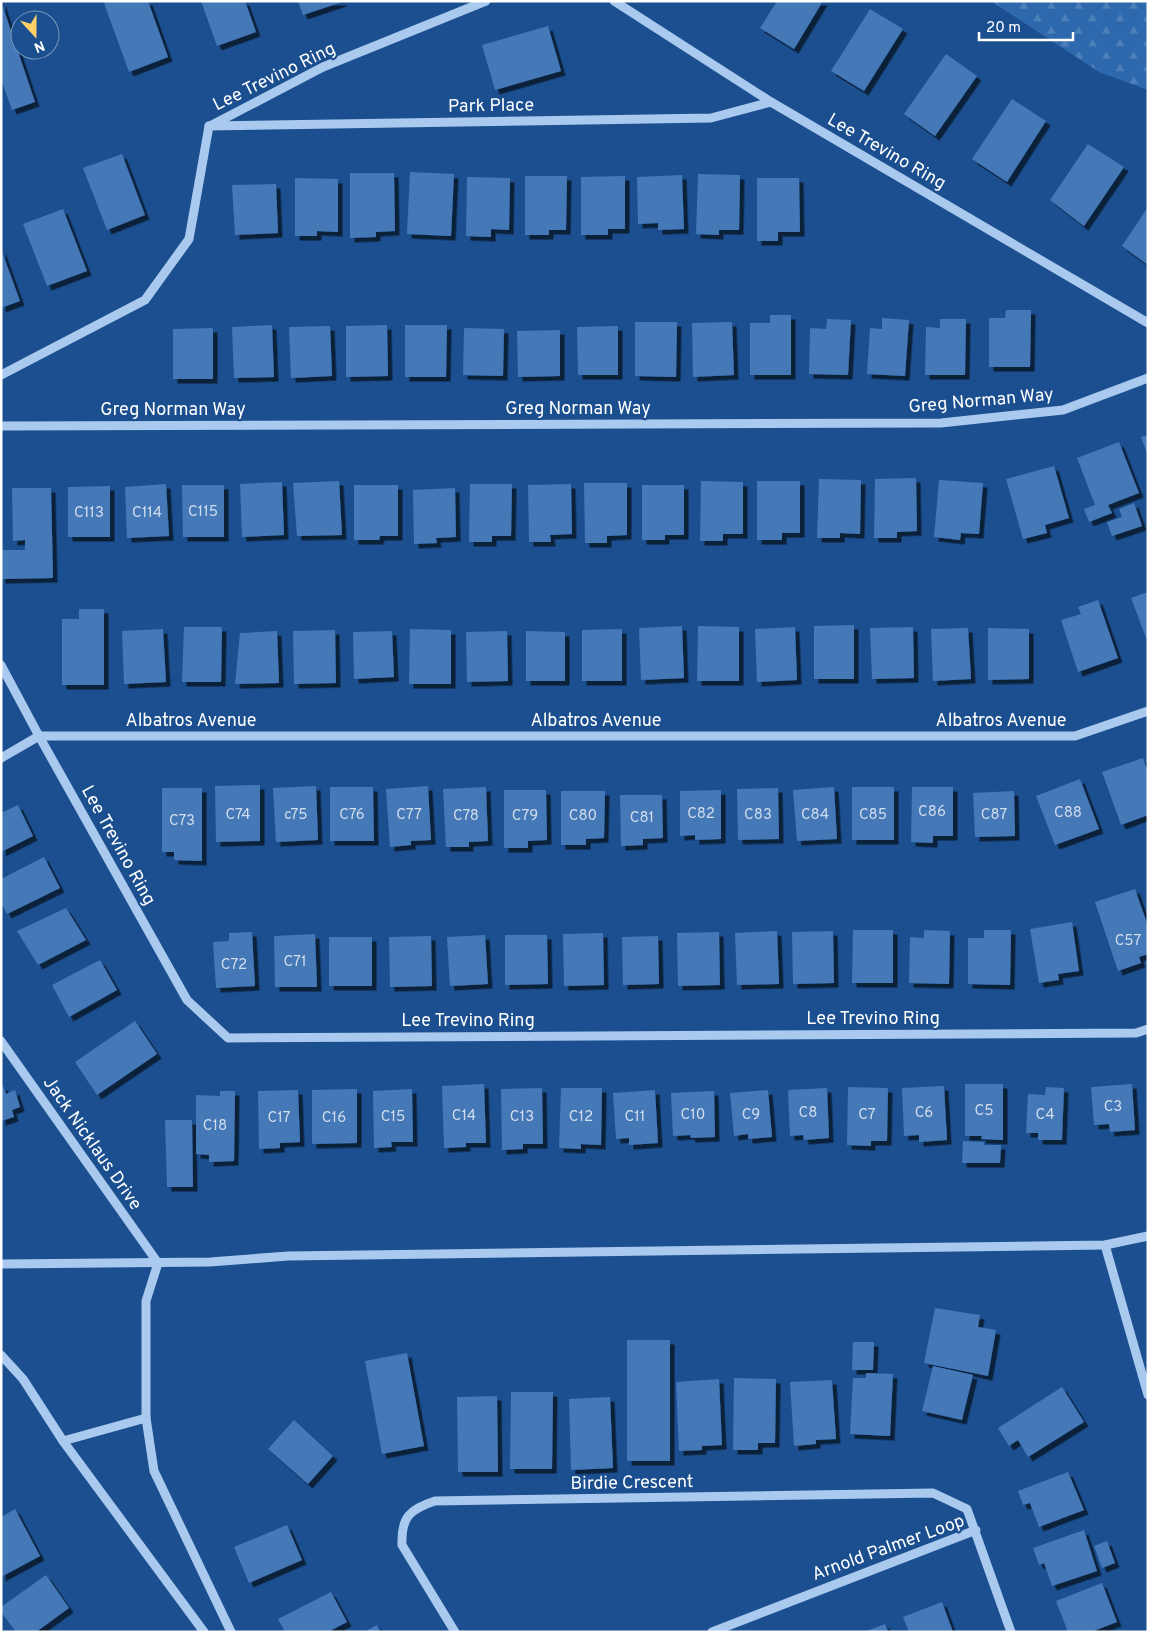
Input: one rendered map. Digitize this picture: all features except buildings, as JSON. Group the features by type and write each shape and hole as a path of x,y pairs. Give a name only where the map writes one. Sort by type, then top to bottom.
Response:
{"street":[{"name":"Lee Trevino Ring","path":"1,375 145,300 189,239 209,126 323,67 486,1"},
{"name":"Lee Trevino Ring","path":"614,1 771,102 1148,323"},
{"name":"Park Place","path":"209,126 711,118 771,102"},
{"name":"Greg Norman Way","path":"1,426 941,423 1063,410 1148,378"},
{"name":"Lee Trevino Ring","path":"1,664 39,736 187,1000 228,1038 1136,1033 1148,1029"},
{"name":"Albatros Avenue","path":"39,736 1075,736 1148,711"},
{"path":"1,758 39,736"},
{"name":"Jack Nicklaus Drive","path":"1,1041 158,1263"},
{"path":"1,1264 210,1262 288,1256 1105,1245 1148,1236"},
{"path":"1105,1245 1148,1394"},
{"path":"158,1263 146,1301 146,1418 154,1470 180,1529 231,1632"},
{"path":"1,1355 22,1379 64,1441 204,1632"},
{"path":"64,1441 146,1418"},
{"name":"Birdie Crescent","path":"455,1632 402,1545 401,1532 407,1518 416,1507 435,1501 933,1493 967,1509 976,1530"},
{"name":"Arnold Palmer Loop","path":"712,1632 976,1530 1011,1632"}],"green space":[{"path":"991,1 1148,1 1148,90 1099,72"}]}
